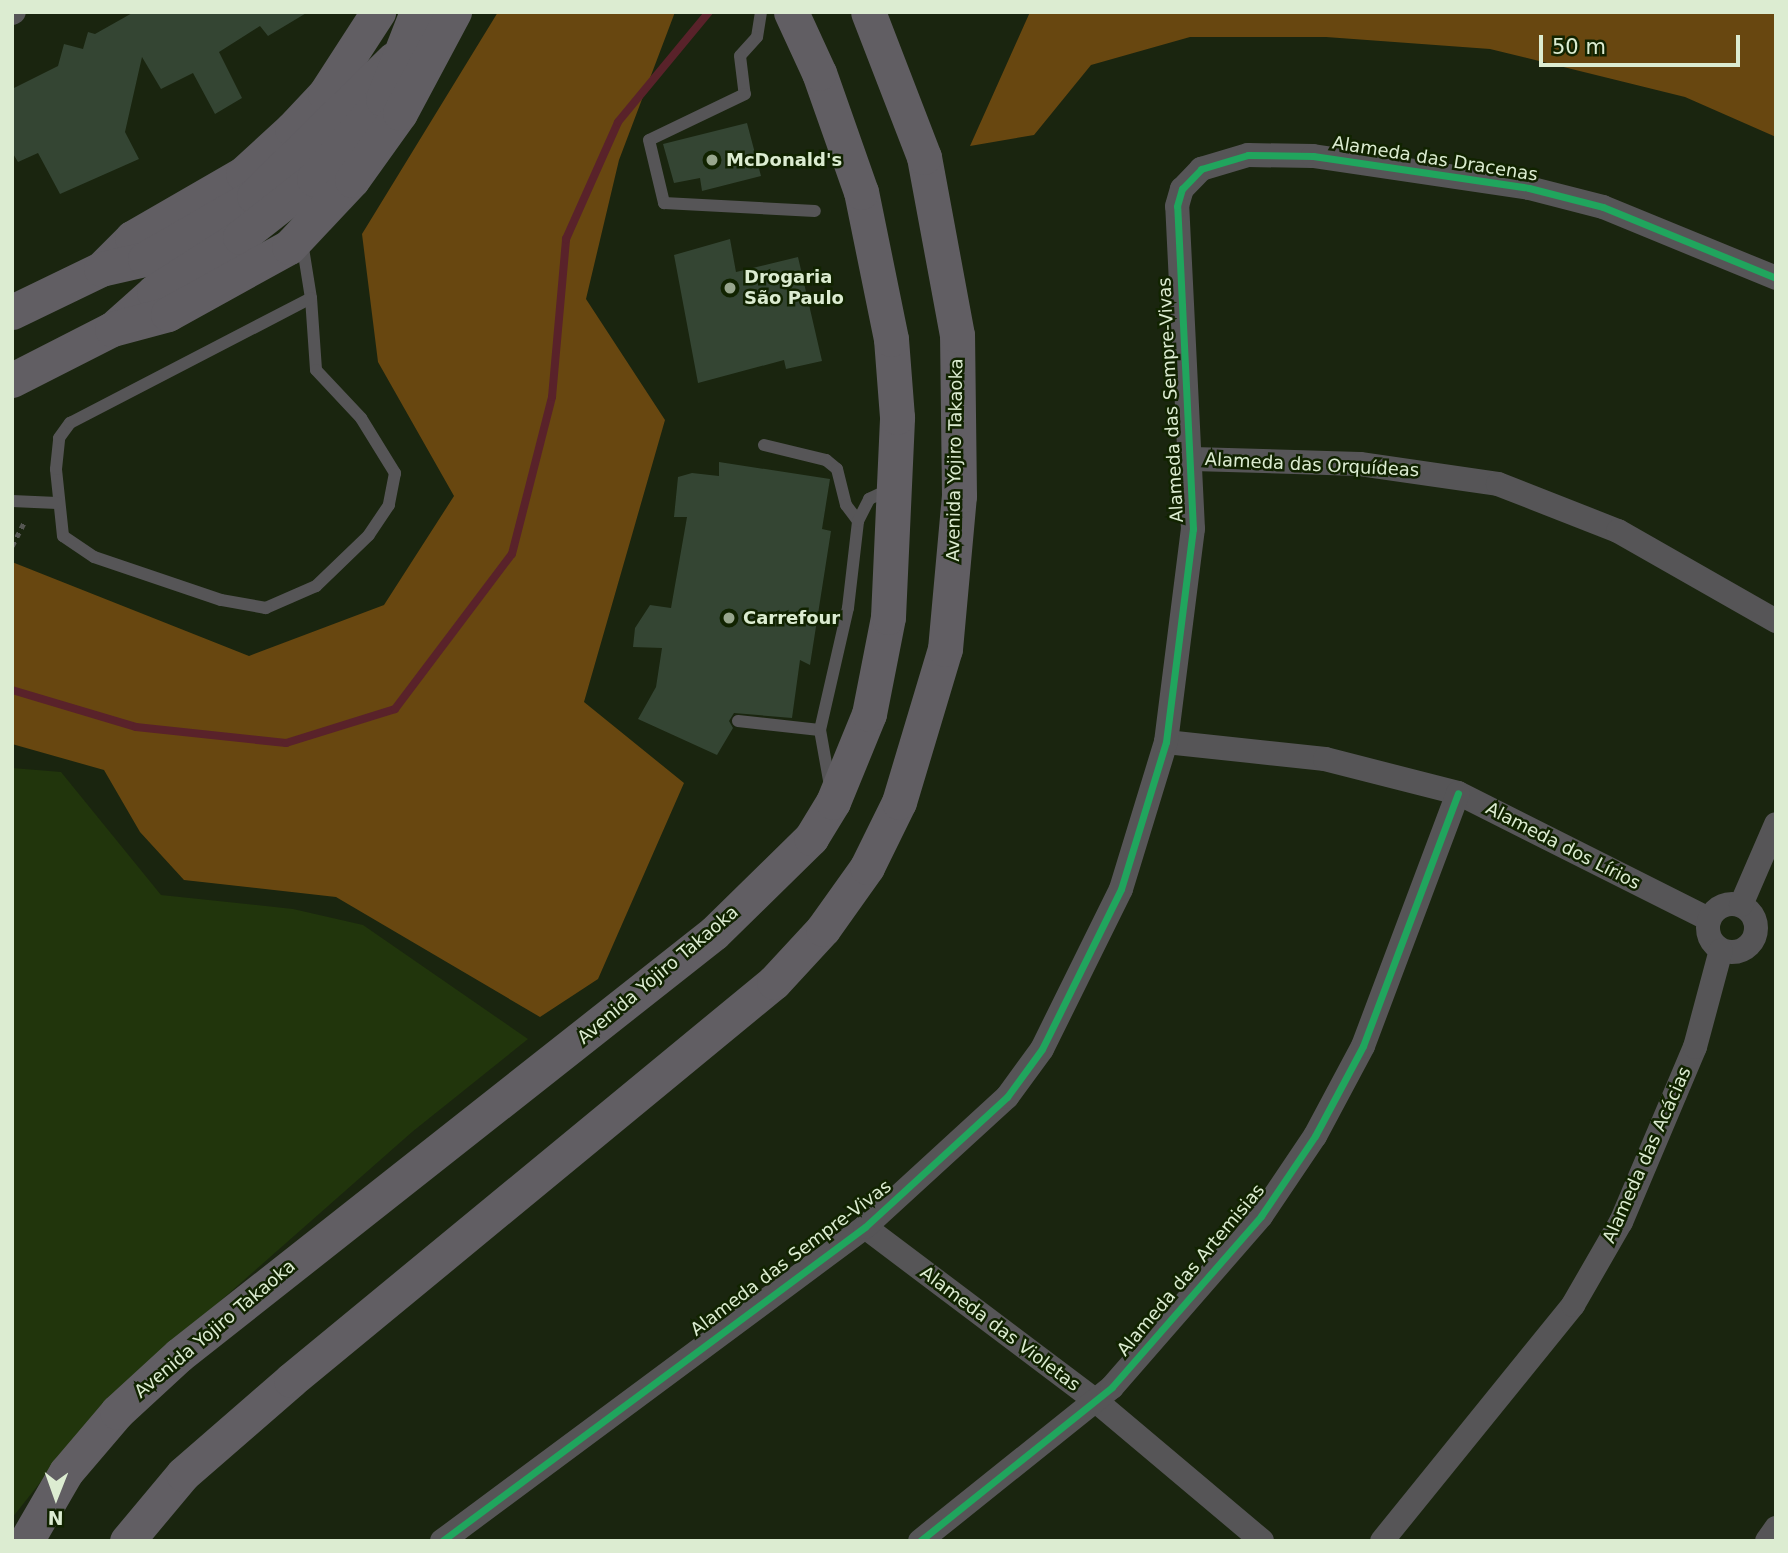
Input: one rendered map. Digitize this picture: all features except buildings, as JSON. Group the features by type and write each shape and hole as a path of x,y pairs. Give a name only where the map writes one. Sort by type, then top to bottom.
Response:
{"main road":[{"path":"100,270 132,238 243,174 292,129 325,94 377,12"},
{"path":"112,329 153,292 240,237 314,179 383,99 394,59 417,12"},
{"path":"12,380 112,329 168,314 226,285 289,247 352,180 400,113 454,12"},
{"name":"Avenida Yojiro Takaoka","path":"26,1541 66,1472 117,1412 179,1355 714,933 811,838 833,802 873,690 888,617 897,486 891,339 874,246 824,85 791,12"},
{"name":"Avenida Yojiro Takaoka","path":"127,1541 183,1474 291,1380 774,982 823,929 860,877 899,802 930,714 946,637 959,495 957,335 924,156 868,12"},
{"path":"12,312 100,270 145,259 254,196 394,59"}],"street":[{"name":"Alameda das Dracenas","path":"1201,169 1248,155 1313,156 1529,188 1629,217 1776,278"},
{"name":"Alameda das Sempre-Vivas","path":"442,1541 865,1227 1007,1097 1042,1049 1087,967 1121,889 1166,742 1192,541 1193,459 1177,206 1182,189 1201,169"},
{"name":"Alameda das Orquídeas","path":"1193,459 1360,464 1498,484 1618,531 1776,621"},
{"name":"Alameda dos Lírios","path":"1166,742 1325,759 1458,793 1709,919"},
{"name":"Alameda das Artemisias","path":"920,1541 1097,1401 1261,1216 1315,1136 1363,1046 1458,793"},
{"path":"1741,905 1776,824"},
{"path":"1741,905 1754,919 1765,942 1741,950 1721,950 1709,937 1709,919 1722,906 1741,905"},
{"name":"Alameda das Acácias","path":"1382,1541 1573,1305 1621,1222 1695,1047 1721,950"},
{"name":"Alameda das Violetas","path":"865,1227 1097,1401 1262,1541"},
{"path":"1767,1541 1776,1528"}],"lane":[{"path":"761,12 757,37 740,56 745,94 649,140 664,203 815,211"},
{"path":"301,233 311,298 316,370 361,418 395,473 389,505 376,525 316,586 266,608 221,600 75,547 63,536 57,503 59,438 70,424 311,298"},
{"path":"764,445 826,460 837,469 846,505 858,521"},
{"path":"833,802 820,730 848,608 858,521 869,499 897,486"},
{"path":"12,501 57,503"},
{"path":"738,720 820,730"}],"shaded area":[{"path":"498,12 675,12 619,160 586,299 665,420 584,702 684,783 598,979 540,1017 336,897 184,880 140,832 104,770 12,744 12,562 249,656 384,605 454,496 378,362 362,234"},
{"path":"1030,12 1776,12 1776,137 1685,97 1490,49 1326,37 1190,37 1091,65 1034,135 970,146"},
{"path":"12,768 61,772 161,895 293,909 363,925 528,1039 412,1132 100,1407 12,1518"}],"waterway":[{"path":"12,690 136,727 286,743 395,709 512,554 552,397 566,239 618,122 709,12"}],"cycle path":[{"path":"442,1541 865,1227 1007,1097 1042,1049 1121,889 1166,742 1193,529 1177,206 1182,189 1201,169 1248,155 1313,156 1529,188 1603,207 1776,278"},
{"path":"920,1541 1112,1387 1261,1216 1315,1136 1363,1046 1458,793"}],"place":[{"name":"McDonald's","path":"712,160"},
{"name":"Drogaria São Paulo","path":"730,288"},
{"name":"Carrefour","path":"729,618"}]}
